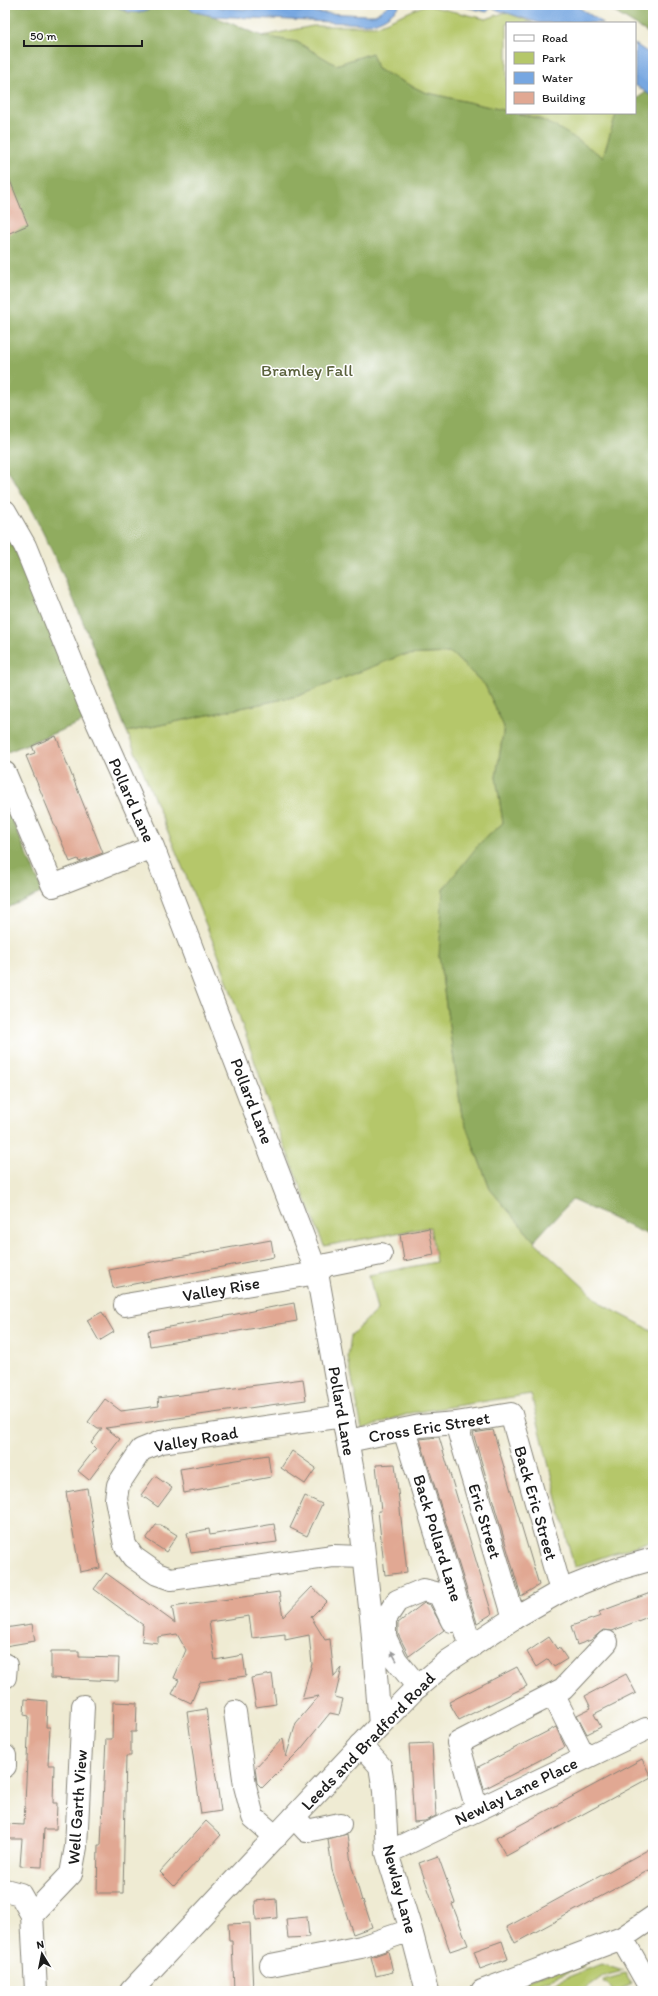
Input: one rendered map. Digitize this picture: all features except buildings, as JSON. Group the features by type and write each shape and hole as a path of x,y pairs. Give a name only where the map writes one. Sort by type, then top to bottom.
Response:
{"street":[{"name":"Pollard Lane","path":"5,511 25,546 89,704 153,847 317,1273 348,1441 364,1557 380,1725"},
{"path":"5,773 53,886 153,847"},
{"path":"317,1273 326,1265 381,1254"},
{"name":"Valley Rise","path":"125,1305 317,1273"},
{"name":"Cross Eric Street","path":"348,1441 420,1426 456,1423 511,1414"},
{"name":"Back Eric Street","path":"511,1414 561,1591"},
{"name":"Valley Road","path":"344,1416 161,1442 142,1450 118,1485 116,1499 125,1544 133,1557 157,1574 171,1579 333,1556 364,1557"},
{"name":"Eric Street","path":"456,1423 514,1618"},
{"name":"Back Pollard Lane","path":"404,1430 467,1650"},
{"name":"Leeds and Bradford Road","path":"132,1991 380,1725 418,1687 448,1661 514,1618 561,1591 611,1571 653,1559"},
{"path":"418,1687 396,1660 385,1637 385,1618 397,1601 423,1590 439,1594 467,1650"},
{"path":"477,1810 458,1743 564,1689 607,1642"},
{"path":"553,1694 585,1758"},
{"name":"Well Garth View","path":"32,1915 71,1874 76,1847 83,1706"},
{"path":"235,1712 245,1786 252,1817 276,1837"},
{"name":"Newlay Lane Place","path":"387,1853 646,1729"},
{"name":"Newlay Lane","path":"361,1746 380,1766 384,1791 387,1853 411,1930 427,1991"},
{"path":"5,1756 5,1766"},
{"path":"294,1817 307,1831 340,1824"},
{"path":"5,1890 20,1894 32,1915 36,1991"},
{"path":"482,1991 622,1938 653,1917"},
{"path":"271,1965 361,1946 411,1930"},
{"path":"622,1938 652,1991"}],"green space":[{"name":"Bramley Fall","path":"5,5 114,5 129,13 161,5 185,5 195,12 213,16 262,36 297,42 336,65 372,53 377,69 424,92 506,111 506,114 520,114 533,117 558,128 603,157 616,114 636,114 636,99 646,92 653,97 653,1237 572,1200 534,1241 490,1189 462,1116 439,956 443,889 480,843 503,823 496,777 504,727 485,685 451,653 402,655 298,696 127,732 57,562 24,497 5,466"},
{"path":"425,5 486,19 506,12 531,22 506,22 506,111 424,92 377,69 372,53 336,65 297,42 262,36 313,26 376,26"},
{"path":"603,5 653,5 653,36 636,25 636,22 630,22"},
{"path":"522,114 617,114 603,158 539,118"},
{"path":"5,532 13,545 89,719 5,753"},
{"path":"451,653 485,685 504,727 496,777 503,823 480,843 439,956 462,1116 490,1189 534,1241 603,1305 653,1331 653,1540 574,1567 531,1394 411,1413 362,1429 348,1358 351,1335 377,1310 369,1275 436,1262 430,1227 324,1246 276,1124 218,954 127,732 298,696 402,655"},
{"path":"5,803 43,892 5,909"},
{"path":"581,1960 584,1966 518,1991 500,1991"},
{"path":"601,1964 623,1971 603,1976 582,1991 533,1991"},
{"path":"625,1974 631,1983 619,1991 613,1991 606,1982 604,1983 603,1980"}],"water":[{"path":"114,5 161,5 142,12 133,12"},
{"path":"185,5 213,5 223,8 375,15 389,5 400,5 385,18 377,22 367,24 213,16 195,12"},
{"path":"457,5 575,5 601,22 536,22 491,8 487,12"},
{"path":"636,45 653,56 653,97 636,86"}]}
